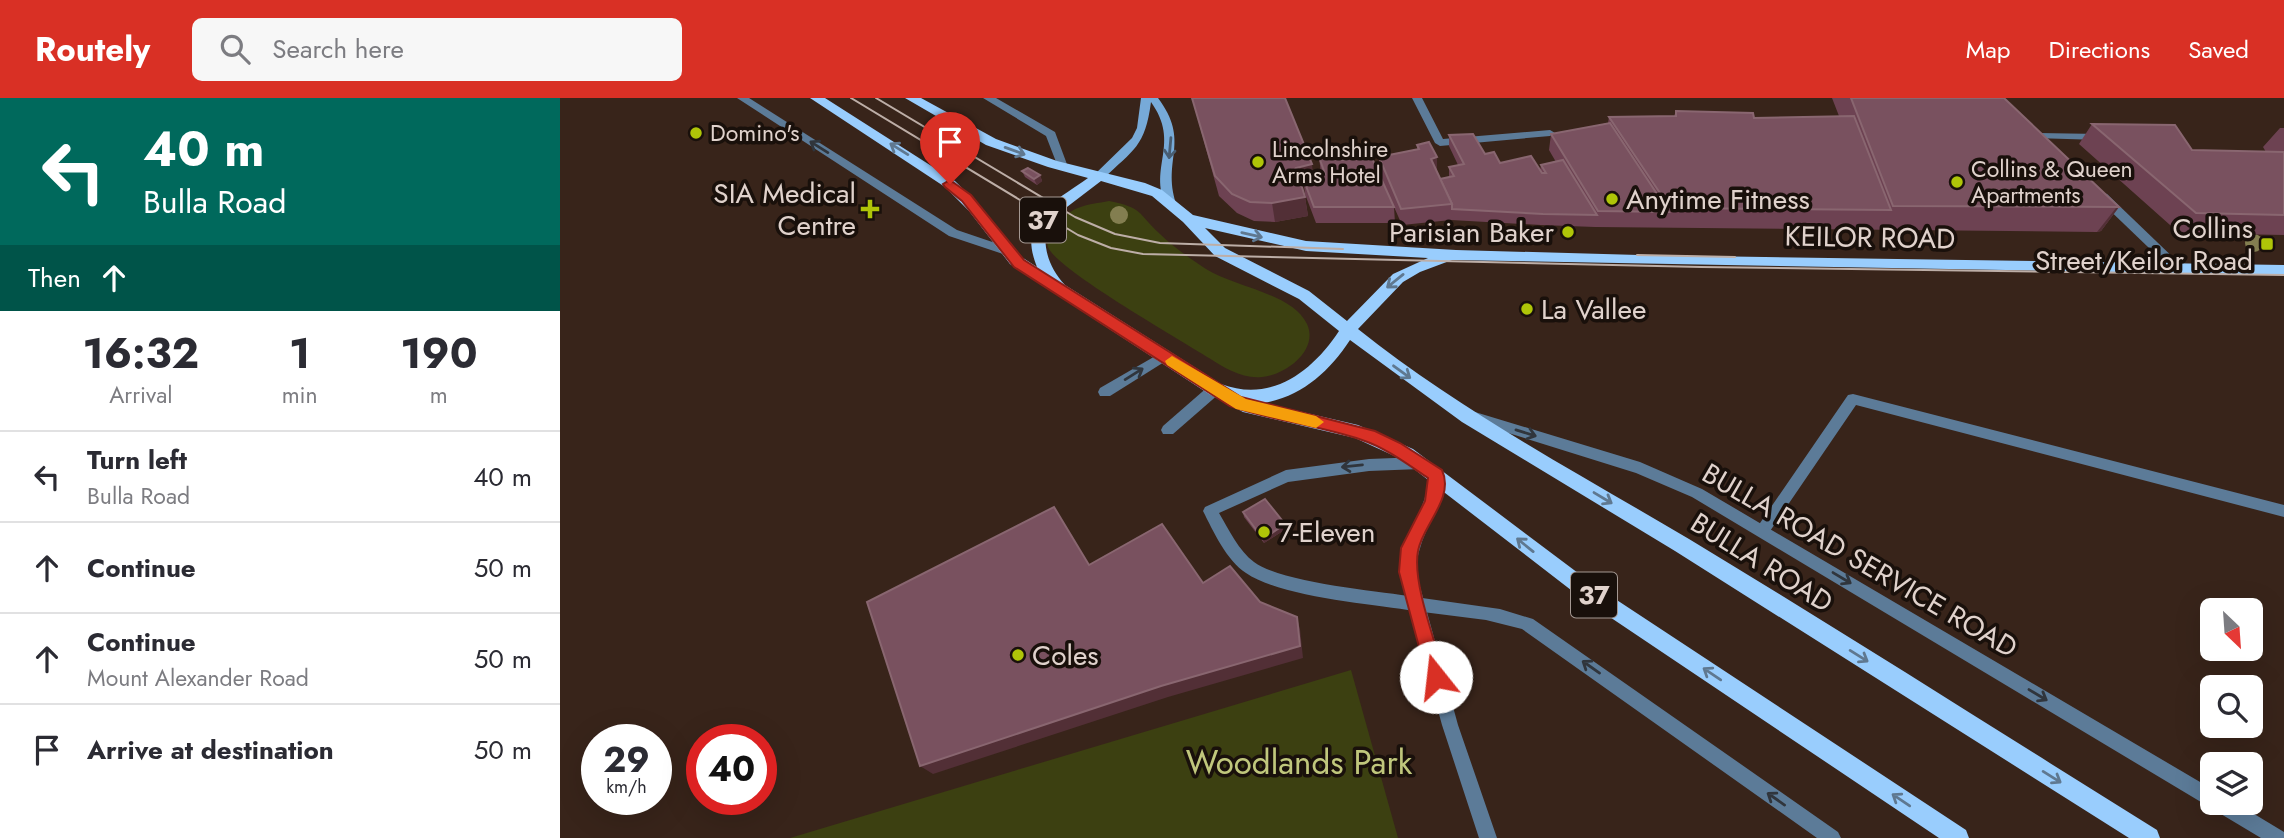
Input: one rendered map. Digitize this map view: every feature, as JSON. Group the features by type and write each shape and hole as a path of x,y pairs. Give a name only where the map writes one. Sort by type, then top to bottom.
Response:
{"main road":[{"path":"816,98 950,184 974,208 1019,264 1060,289"},
{"path":"911,98 991,142 1063,167 1099,176"},
{"name":"37","path":"1146,98 1142,128 1137,140 1099,176 1058,206 1040,226 1038,248 1051,279 1060,289 1215,389 1249,407 1369,436 1420,463 1587,591 1958,838"},
{"path":"1153,98 1162,110 1171,131 1172,145 1166,184 1170,203"},
{"name":"37","path":"1099,176 1140,186 1170,203 1220,252 1304,295 1348,330 1340,344 1314,372 1285,391 1266,397 1241,399 1215,389"},
{"name":"KEILOR ROAD","path":"1188,219 1260,237 1317,247 1456,255 1667,261 2284,270"},
{"name":"KEILOR ROAD","path":"1348,330 1398,278 1415,268 1456,255"},
{"name":"BULLA ROAD","path":"1348,330 1461,413 1682,545 2149,838"}],"street":[{"path":"742,98 953,233 1006,251"},
{"path":"988,98 1051,134 1063,167"},
{"path":"1418,98 1440,143 1550,133"},
{"path":"2048,145 2034,132 2107,138"},
{"path":"2095,190 2177,268"},
{"path":"1105,391 1164,355"},
{"path":"1168,430 1215,389"},
{"path":"1763,530 1853,399 2284,511"},
{"name":"BULLA ROAD SERVICE ROAD","path":"1461,413 1640,468 1697,493 2200,792"},
{"path":"1420,463 1322,469 1286,476 1210,511 1253,570 1312,586 1440,609 1492,613 1527,624 1832,838"},
{"path":"1437,475 1433,502 1410,548 1408,572 1450,725 1489,838"},
{"path":"2239,815 2277,838"}],"green space":[{"path":"1109,201 1139,212 1171,244 1206,269 1276,298 1300,313 1307,324 1309,334 1308,343 1298,360 1281,372 1271,375 1241,375 1148,321 1095,287 1056,257 1047,241 1062,218 1085,205"},
{"name":"Woodlands Park","path":"1351,670 1398,838 790,838"}],"building":[{"name":"Lincolnshire Arms Hotel","path":"1192,98 1285,98 1312,164 1296,168 1305,197 1272,203 1250,202 1232,194 1215,176"},
{"name":"Collins & Queen Apartments","path":"1851,98 2004,98 2119,207 1893,206"},
{"path":"1676,111 1753,113 1754,118 1854,116 1891,210 1670,208 1609,117 1676,116"},
{"name":"Anytime Fitness","path":"1610,123 1669,212 1598,211 1551,134"},
{"path":"2092,124 2175,125 2192,150 2284,152 2284,215 2196,213"},
{"path":"1473,134 1485,154 1494,152 1500,163 1531,156 1542,173 1546,173 1541,165 1563,160 1597,215 1452,209 1440,179 1454,176 1449,167 1464,164 1449,135"},
{"path":"1429,142 1437,157 1431,159 1452,204 1401,209 1379,157 1419,149 1417,145"},
{"path":"1360,147 1364,157 1371,156 1394,207 1314,207 1303,178 1325,174 1319,157 1339,154 1342,160 1353,158 1349,149"},
{"path":"1028,168 1040,175 1034,179 1022,171"},
{"path":"1265,499 1285,524 1263,539 1243,512"},
{"name":"Coles","path":"1054,507 1089,565 1162,524 1203,583 1230,566 1260,602 1297,617 1300,646 1161,686 920,766 867,602"}],"tram line":[{"path":"851,98 1078,235 1111,248 1143,254 1701,267 2284,275"},
{"path":"876,98 1075,217 1115,234 1160,243 1343,249"},
{"path":"1637,255 1735,257"}],"slow traffic":[{"path":"1172,361 1242,404 1316,422"}],"place":[{"name":"Domino's","path":"696,133"},
{"name":"Lincolnshire Arms Hotel","path":"1258,162"},
{"name":"Collins & Queen Apartments","path":"1957,182"},
{"name":"Anytime Fitness","path":"1612,199"},
{"name":"SIA Medical Centre","path":"870,209"},
{"name":"Parisian Baker","path":"1568,232"},
{"name":"Collins Street/Keilor Road","path":"2267,244"},
{"name":"La Vallee","path":"1527,309"},
{"name":"7-Eleven","path":"1264,532"},
{"name":"Coles","path":"1018,655"}],"route":[{"path":"950,184 966,198 1019,264 1236,401 1258,410 1338,426 1369,436 1395,448 1437,475 1433,502 1408,556 1408,572 1415,604 1436,677"}]}
